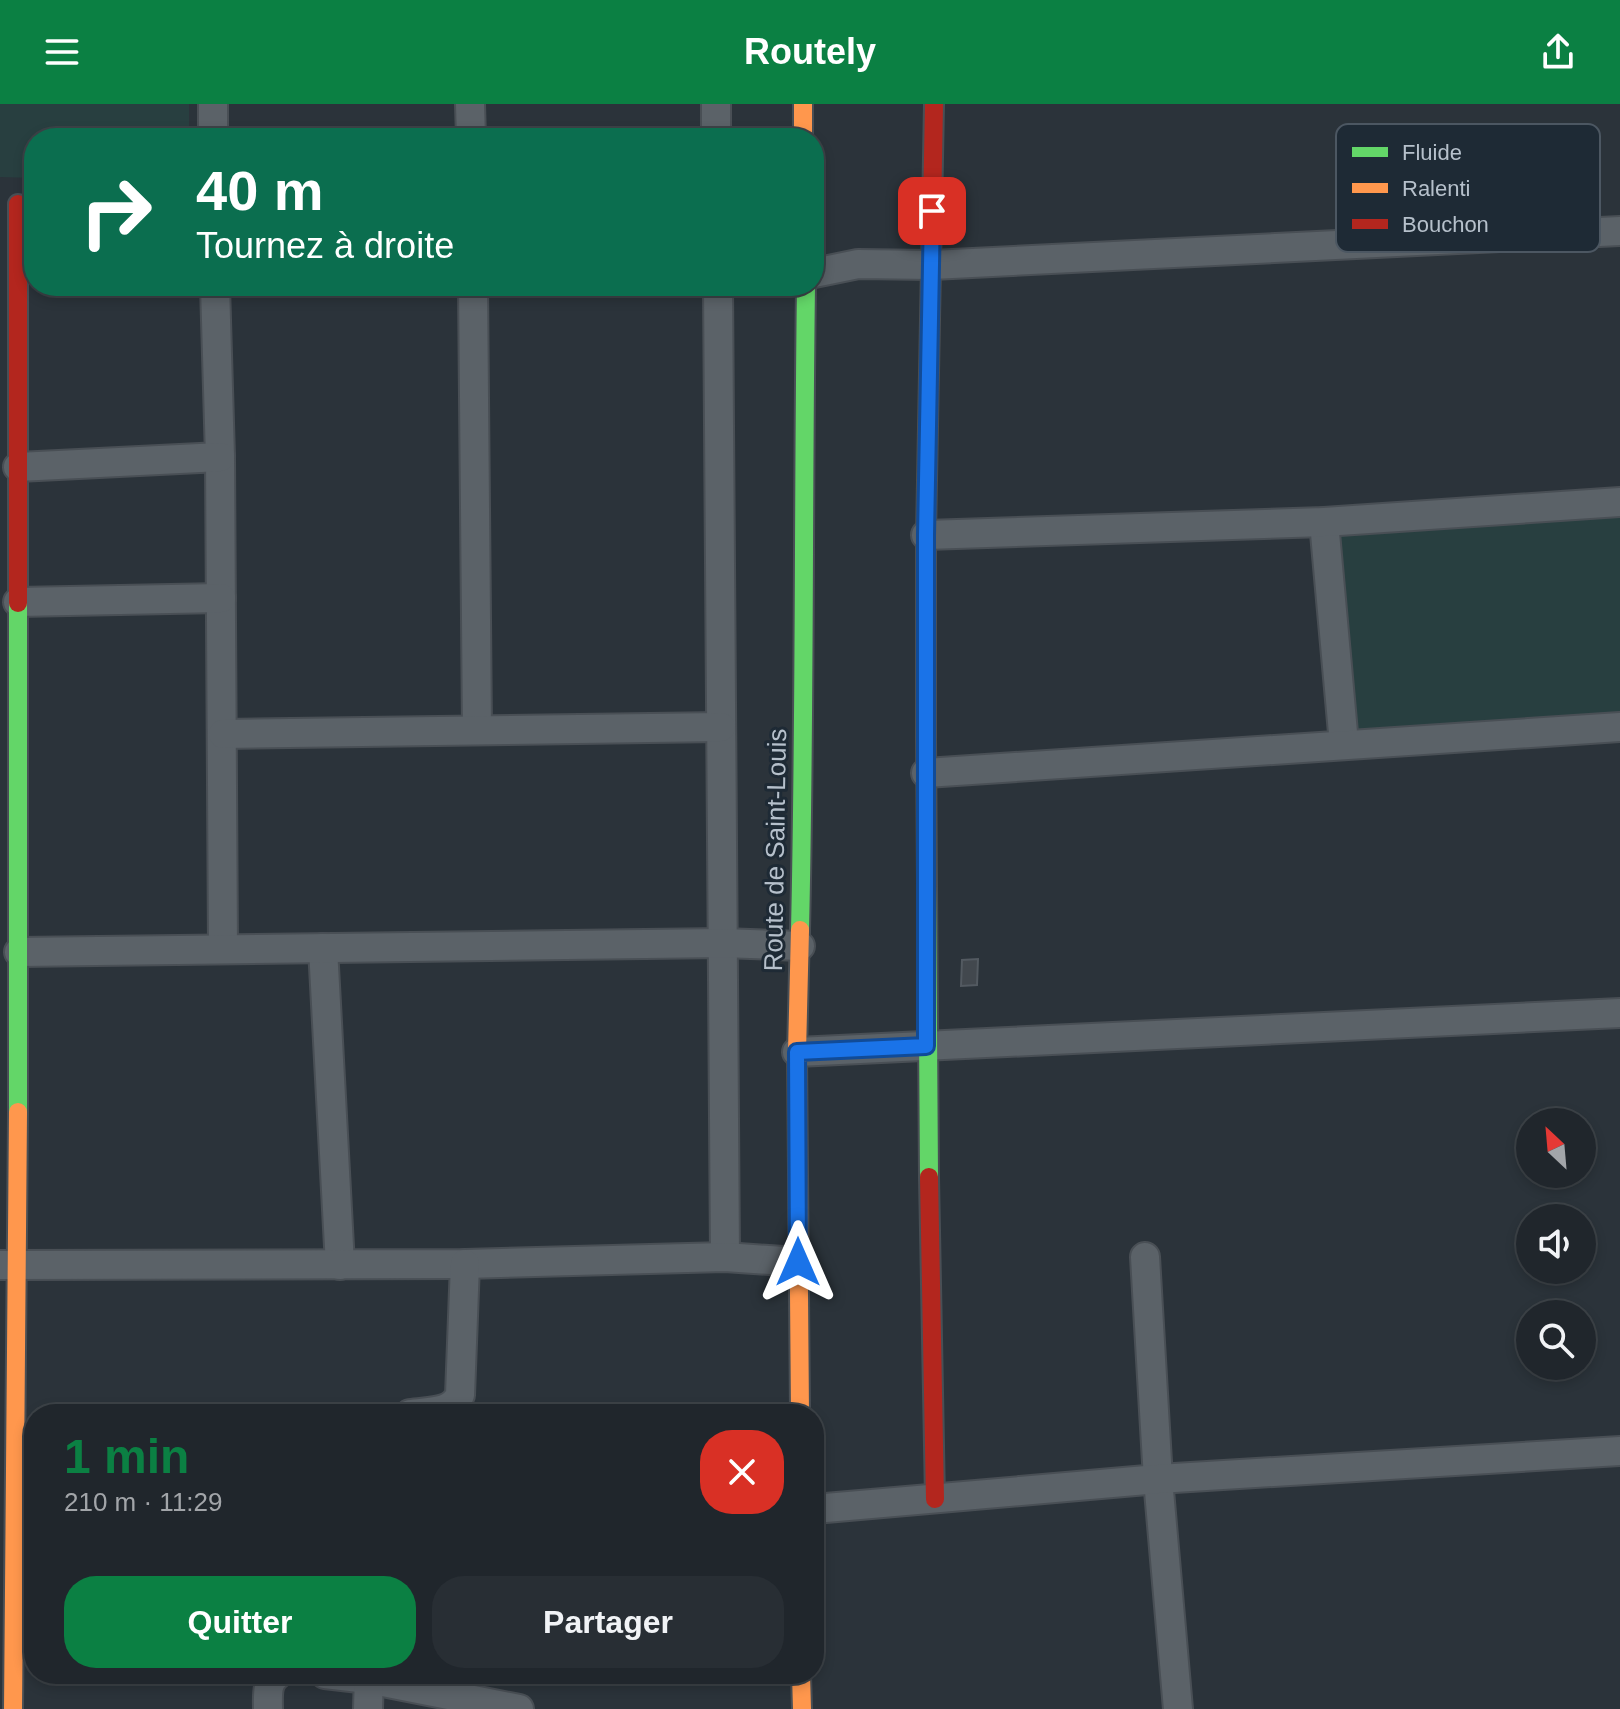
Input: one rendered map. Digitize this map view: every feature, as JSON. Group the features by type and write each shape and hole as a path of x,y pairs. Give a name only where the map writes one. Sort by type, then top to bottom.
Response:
{"main road":[{"path":"803,104 803,128"},
{"path":"934,104 926,535 926,1046 935,1499"},
{"path":"13,1709 9,1265 19,952 9,906 11,616 18,467 17,204"},
{"name":"Route de Saint-Louis","path":"800,1404 797,1052 806,296"},
{"path":"801,1684 802,1709"}],"street":[{"path":"213,104 213,128"},
{"path":"470,104 471,128"},
{"path":"716,104 716,128"},
{"path":"1600,232 1620,231"},
{"path":"824,271 858,264 932,265 1336,245"},
{"path":"215,296 220,457 223,949"},
{"path":"473,296 477,730"},
{"path":"718,296 725,1257"},
{"path":"18,467 220,457"},
{"path":"926,535 1324,522 1620,502"},
{"path":"1324,522 1344,744"},
{"path":"11,616 221,598"},
{"path":"223,734 721,727"},
{"path":"926,773 1620,727"},
{"path":"19,952 723,943 800,946"},
{"path":"323,948 340,1265"},
{"path":"797,1052 1620,1013"},
{"path":"9,1265 465,1264 725,1257 798,1262"},
{"path":"1145,1257 1158,1479 1178,1709"},
{"path":"453,1404 460,1395 465,1264"},
{"path":"824,1508 1158,1479 1620,1451"},
{"path":"268,1709 270,1684"},
{"path":"368,1684 368,1709"},
{"path":"405,1684 519,1709"}],"green space":[{"path":"0,104 189,104 189,128 24,128 24,178 0,177"},
{"path":"1620,502 1620,727 1344,744 1324,522"}],"building":[{"path":"978,959 977,985 961,986 962,960"}],"traffic: fast":[{"path":"800,930 806,296"},
{"path":"18,603 18,1112"},
{"path":"926,738 929,1177"}],"traffic: slow":[{"path":"803,104 803,128"},
{"path":"800,930 797,1052 800,1404"},
{"path":"13,1709 18,1112"},
{"path":"801,1684 802,1709"}],"traffic: jam":[{"path":"926,738 926,535 934,104"},
{"path":"18,204 18,603"},
{"path":"929,1177 935,1499"}],"route":[{"path":"798,1262 797,1052 926,1046 926,535 932,211"}]}
